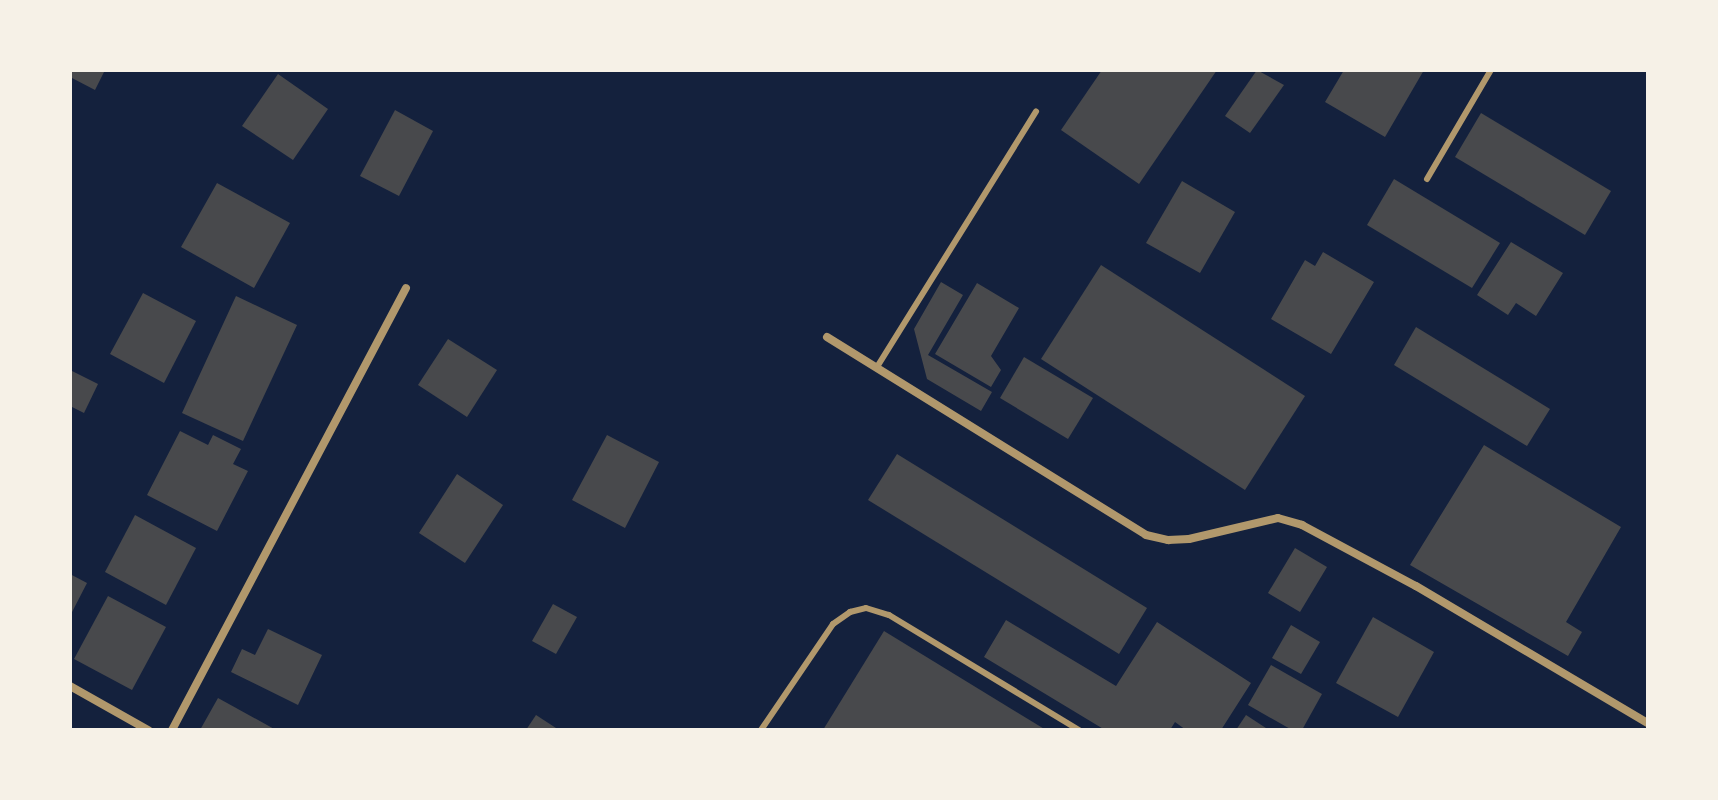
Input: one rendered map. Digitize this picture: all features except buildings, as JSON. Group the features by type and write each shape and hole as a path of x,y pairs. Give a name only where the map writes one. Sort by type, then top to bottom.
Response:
{"street":[{"path":"172,730 406,288"},
{"path":"827,337 1146,535 1168,540 1189,539 1278,518 1302,525 1416,586 1648,723"},
{"path":"70,686 148,730"}],"lane":[{"path":"1427,179 1491,70"},
{"path":"877,367 1036,112"},
{"path":"761,730 833,624 850,612 866,608 889,615 1079,730"}]}
